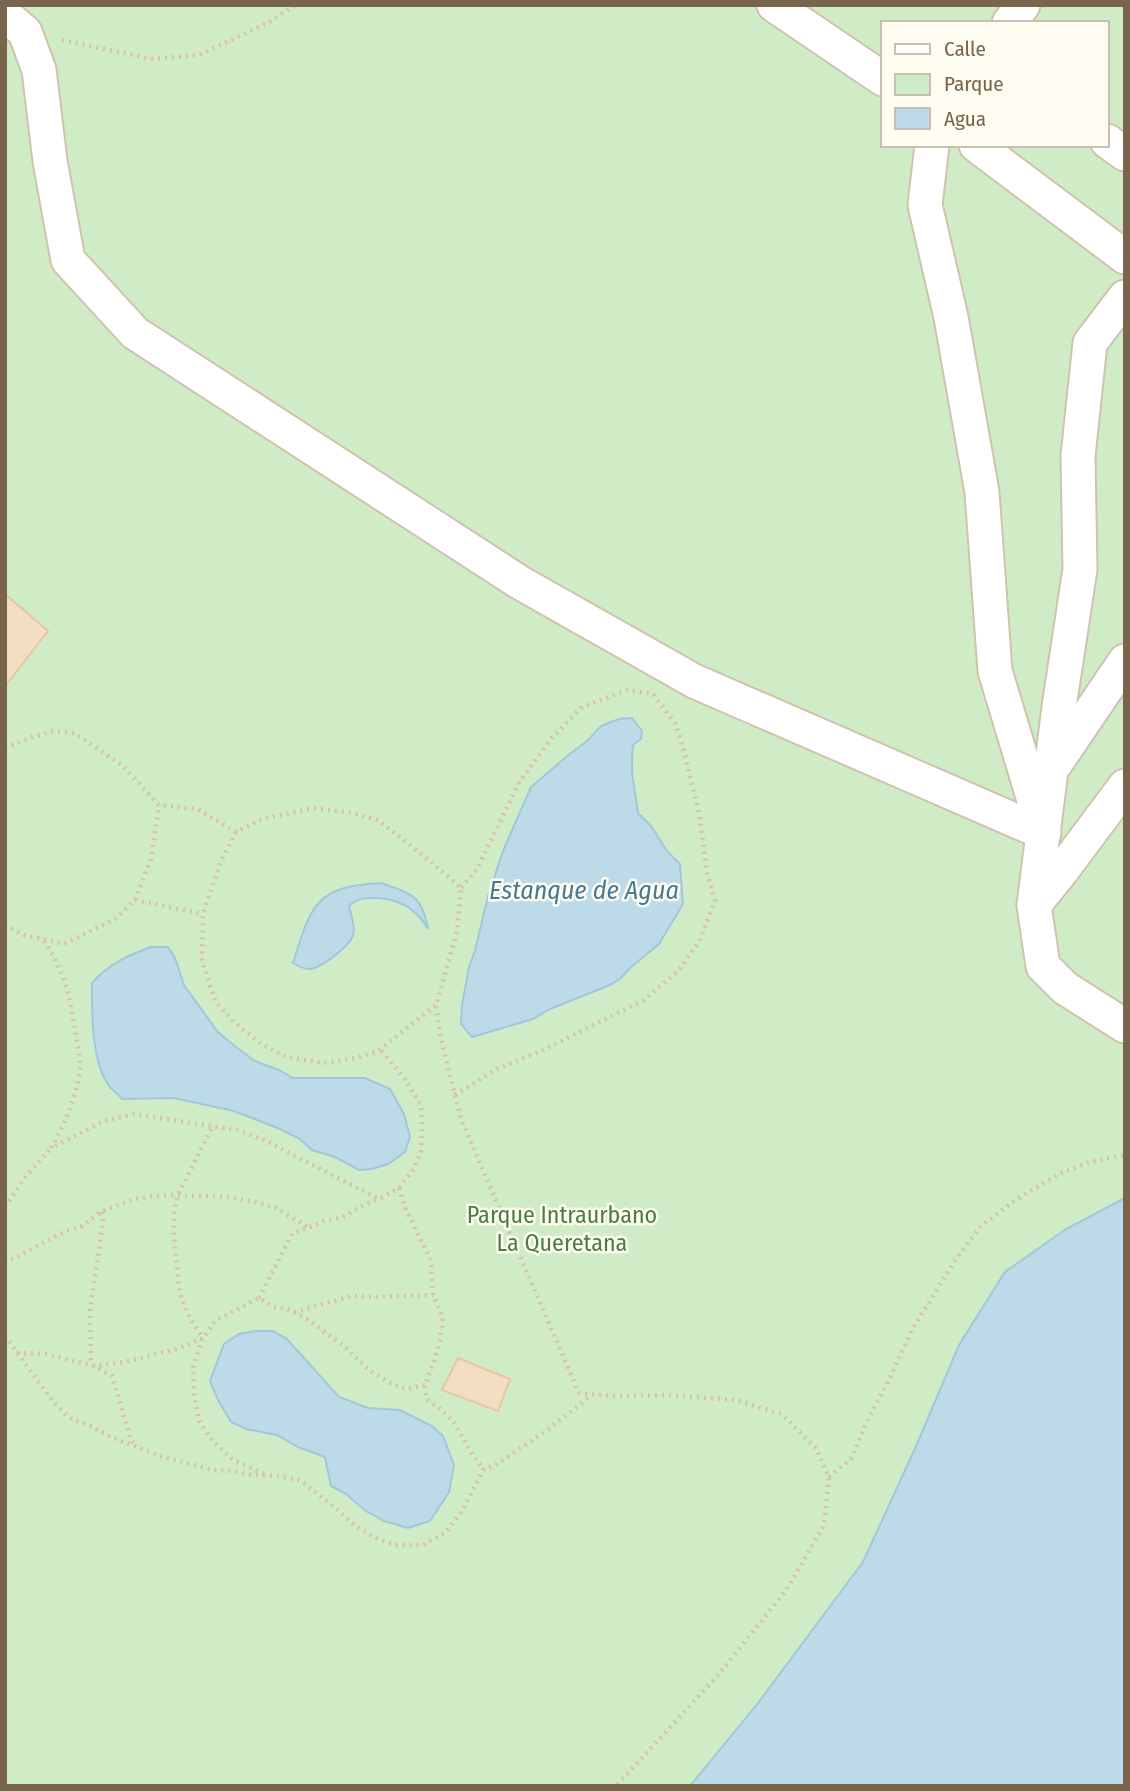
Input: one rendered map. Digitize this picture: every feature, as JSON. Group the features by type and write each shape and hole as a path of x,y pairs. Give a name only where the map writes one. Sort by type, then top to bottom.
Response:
{"street":[{"path":"774,5 881,78"},
{"path":"1011,21 1023,5"},
{"path":"15,23 40,70 50,161 68,260 135,333 519,582 694,681 1044,833"},
{"path":"1109,142 1125,154"},
{"path":"932,147 925,205 951,317 982,492 995,671 1044,833"},
{"path":"979,147 1125,257"},
{"path":"1125,297 1090,343 1078,456 1080,569 1034,905 1043,966 1065,988 1125,1027"},
{"path":"1052,768 1125,661"},
{"path":"1034,905 1125,786"}],"path":[{"path":"15,23 152,60 200,55 268,23 295,5"},
{"path":"455,1095 497,1069 543,1050 644,1000 679,970 700,940 715,901 707,872 699,813 675,723 653,694 627,690 582,706 552,738 520,780 477,869 461,888 457,932 436,1005 441,1039 455,1095 461,1119 579,1393 736,1400 780,1415 816,1448 829,1477 824,1525 787,1589 720,1674 616,1786"},
{"path":"5,748 54,731 74,733 122,765 159,805 197,809 236,832"},
{"path":"5,925 24,935 64,944 115,919 135,900 151,859 159,805"},
{"path":"436,1005 380,1049 356,1058 323,1063 286,1057 260,1043 234,1022 215,1001 202,960 203,914 221,861 236,832 262,819 313,808 353,813 378,820 461,888"},
{"path":"135,900 203,914"},
{"path":"5,1207 24,1179 51,1148 70,1111 80,1064 73,1009 66,983 57,960 44,941"},
{"path":"268,1476 232,1459 212,1440 199,1421 193,1367 203,1338 215,1321 259,1298 292,1234 343,1217 379,1199 399,1188 413,1170 421,1152 421,1105 405,1079 380,1049"},
{"path":"51,1148 104,1121 134,1114 237,1130 264,1140 379,1199"},
{"path":"203,1338 182,1300 173,1241 178,1195 212,1127"},
{"path":"829,1477 852,1458 867,1421 913,1328 954,1262 980,1227 1014,1201 1059,1174 1090,1162 1125,1155"},
{"path":"399,1188 405,1208 431,1260 433,1295 443,1318 440,1340 425,1385 426,1399 442,1409 455,1424 474,1460 484,1469"},
{"path":"5,1263 64,1232 82,1226 102,1211 135,1199 178,1195 226,1197 276,1208 308,1227"},
{"path":"94,1366 90,1310 103,1222 102,1211"},
{"path":"294,1312 352,1296 433,1295"},
{"path":"259,1298 273,1307 294,1312 323,1329 369,1370 390,1383 407,1389 425,1385"},
{"path":"5,1336 54,1404 70,1418 160,1456 213,1470 301,1481 355,1526 395,1545 423,1545 446,1532 462,1511 484,1469 497,1464 543,1433 593,1394"},
{"path":"94,1366 124,1362 180,1348 203,1338"},
{"path":"17,1353 46,1354 94,1366 112,1376 135,1447"}],"green space":[{"name":"Parque Intraurbano La Queretana","path":"5,5 1125,5 1125,1786 5,1786"}],"water":[{"name":"Estanque de Agua","path":"632,718 642,731 641,739 633,745 632,756 638,813 680,864 683,904 659,944 620,979 533,1019 472,1037 461,1024 469,967 503,851 531,787 587,741 601,726 619,719"},
{"name":"Estanque de Agua","path":"381,883 414,897 426,918 428,929 418,915 399,902 383,898 360,899 349,906 354,932 341,951 314,968 309,969 293,963 311,913 319,903 342,889"},
{"path":"151,947 168,947 175,958 184,985 217,1031 255,1061 293,1078 365,1078 390,1089 404,1114 410,1137 405,1152 388,1164 359,1170 335,1157 312,1150 300,1139 280,1129 234,1111 174,1098 122,1099 110,1087 99,1065 94,1037 92,983 119,961"},
{"path":"1125,1198 1125,1786 690,1786 755,1707 863,1562 959,1345 1005,1272 1066,1229"},
{"path":"273,1331 287,1339 339,1397 368,1408 400,1410 432,1426 443,1436 454,1465 449,1492 430,1521 408,1528 384,1521 331,1486 325,1457 298,1447 277,1435 246,1429 231,1422 210,1381 224,1344 239,1334"}],"building":[{"path":"5,594 48,631 6,685 5,684"},
{"path":"458,1358 510,1379 498,1411 442,1390"}]}
